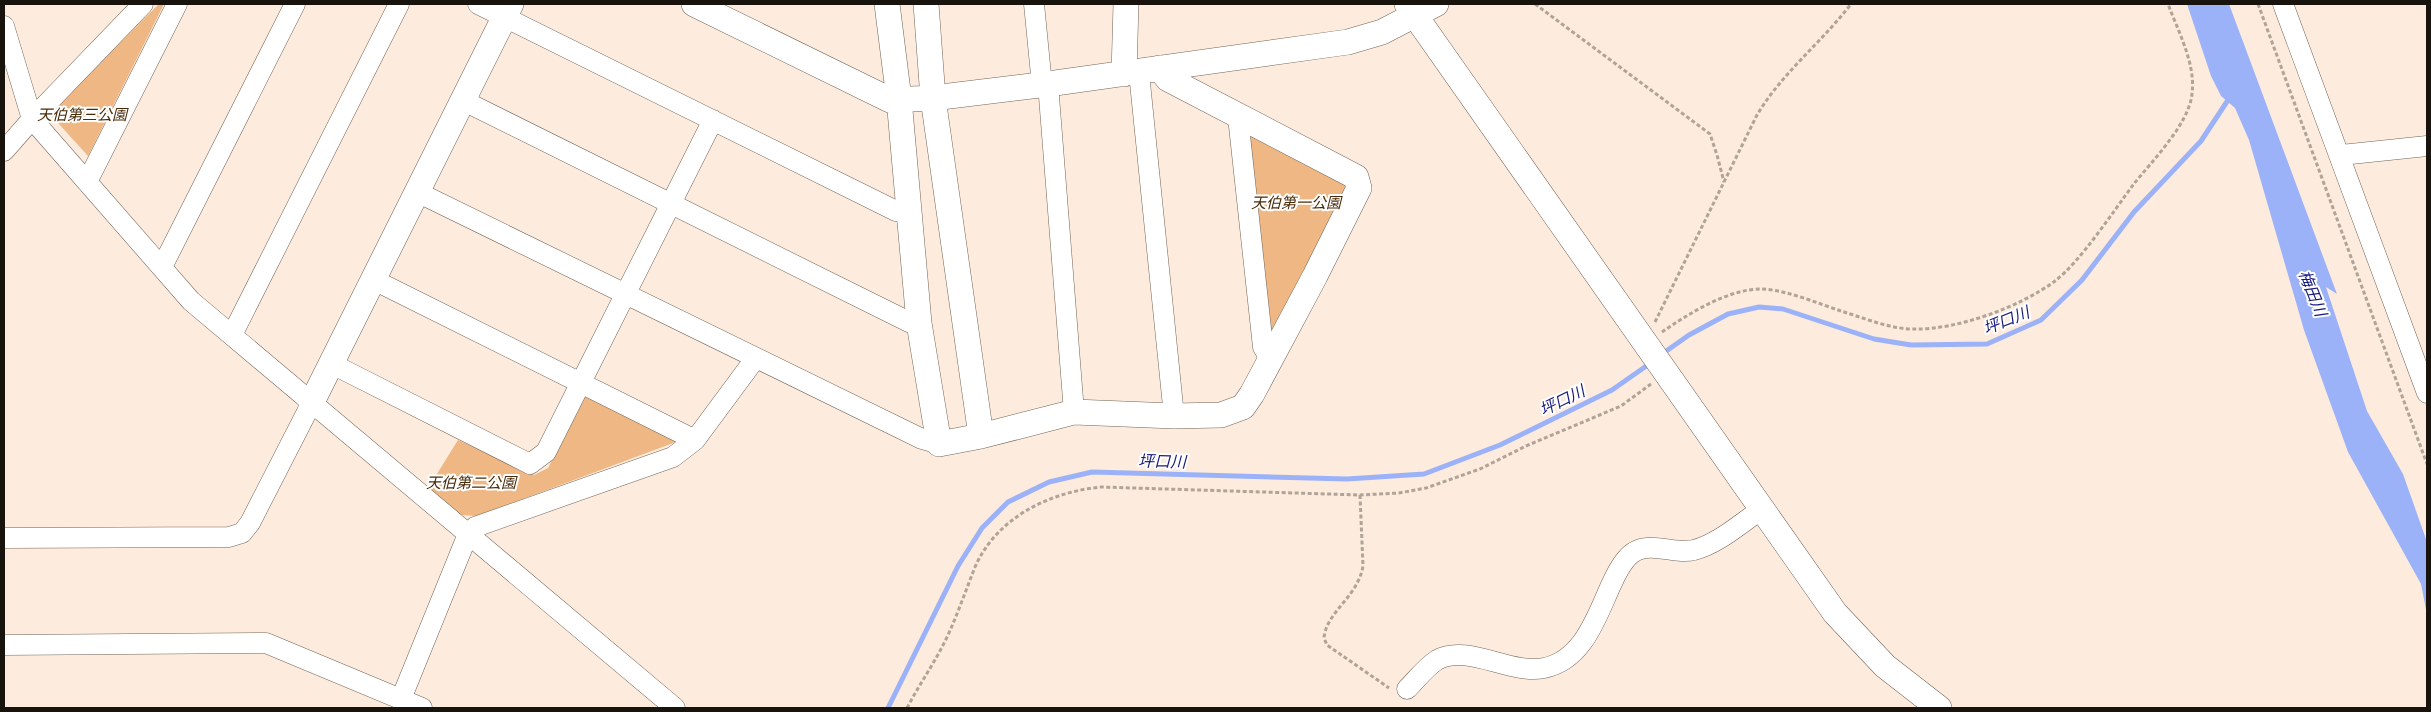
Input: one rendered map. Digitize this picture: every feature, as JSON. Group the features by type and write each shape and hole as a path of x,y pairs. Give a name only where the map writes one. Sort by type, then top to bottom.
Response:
{"street":[{"path":"4,151 32,119 143,4"},
{"path":"87,182 177,4"},
{"path":"162,267 295,4"},
{"path":"232,335 399,4"},
{"path":"478,4 508,10 713,120 896,211 909,212"},
{"path":"694,4 890,100 934,98 1045,85 1348,42 1382,32 1420,8 1645,343 1834,613 1885,666 1939,708"},
{"path":"888,4 899,99 919,323 939,444"},
{"path":"926,4 934,98 981,436"},
{"path":"1034,4 1045,85 1074,412"},
{"path":"1126,4 1141,72 1174,416"},
{"path":"2283,4 2427,393"},
{"path":"4,538 229,536 242,533 250,523 332,364 508,10"},
{"path":"4,26 32,119 191,301 311,404 675,708"},
{"path":"417,192 755,359 922,439 939,444 981,436 1074,412 1174,416 1221,415 1242,407 1271,361 1359,188 1356,177 1168,79 1141,72"},
{"path":"462,100 671,206 909,322 919,323"},
{"path":"1238,117 1263,347 1271,361"},
{"path":"332,364 530,464 546,452 713,120"},
{"path":"2340,155 2427,146"},
{"path":"374,280 582,382 695,440"},
{"path":"400,699 468,534 475,527 674,456 695,440 755,359"},
{"path":"1407,689 1435,661 1450,654 1522,669 1545,668 1567,658 1585,639 1619,569 1634,552 1648,548 1692,551 1709,544 1762,509"},
{"path":"4,645 266,643 422,708"}],"path":[{"path":"1535,4 1710,134 1724,182"},
{"path":"1645,343 1771,91 1832,30 1851,4"},
{"path":"1645,343 1689,313 1746,291 1761,289 1780,292 1889,327 1914,330 1981,317 2020,303 2056,280 2104,223 2171,136 2187,112 2192,95 2192,78 2188,60 2168,4"},
{"path":"2258,4 2427,464"},
{"path":"907,708 938,656 961,606 976,566 988,544 1006,525 1024,512 1060,494 1101,487 1360,495 1399,493 1426,488 1480,469 1621,406 1665,372"},
{"path":"1360,495 1363,566 1361,577 1357,587 1327,625 1324,638 1328,645 1389,688 1396,691 1407,689"}],"green space":[{"name":"天伯第三公園","path":"159,4 164,4 88,156 49,113"},
{"name":"天伯第一公園","path":"1249,134 1349,184 1271,339"},
{"name":"天伯第二公園","path":"586,395 676,442 477,516 459,515 427,490 458,440 534,475 548,468"}],"water":[{"name":"梅田川","path":"2187,4 2229,4 2337,294 2326,287 2367,411 2403,474 2427,542 2427,615 2421,584 2348,452 2304,330 2249,140 2235,108 2221,96 2211,76"}],"waterway":[{"name":"坪口川","path":"1662,354 1689,335 1728,314 1759,307 1783,309 1874,339 1911,345 1987,344 2041,320 2082,280 2134,212 2201,141 2230,97"},
{"name":"坪口川","path":"888,708 958,566 982,528 1008,502 1049,482 1092,472 1347,479 1424,474 1500,445 1612,390 1652,362"}]}
